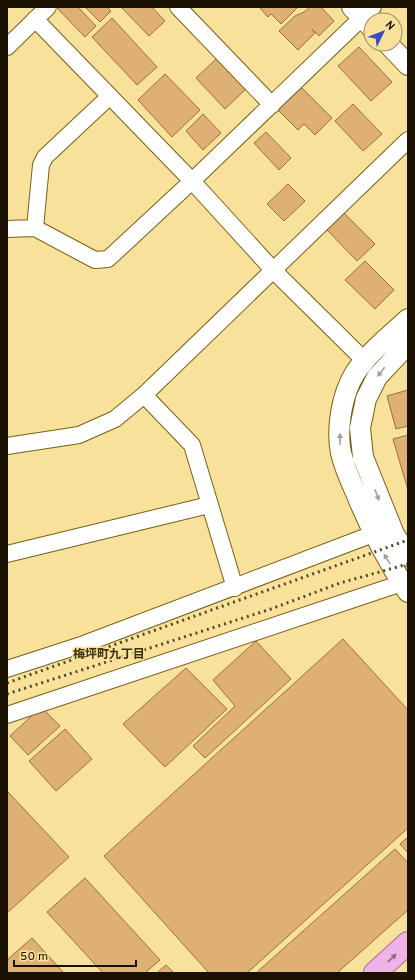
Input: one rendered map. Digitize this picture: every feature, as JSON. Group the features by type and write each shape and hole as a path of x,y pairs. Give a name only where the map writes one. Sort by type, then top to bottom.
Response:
{"highway":[{"path":"376,973 408,943"}],"street":[{"path":"7,47 48,7"},
{"path":"178,7 272,105"},
{"path":"7,229 36,228 95,260 108,259 192,182 363,15"},
{"path":"35,19 192,182 274,271 364,360"},
{"path":"396,52 408,65"},
{"path":"36,228 41,165 45,157 110,96"},
{"path":"7,446 79,435 115,419 144,395 408,140"},
{"path":"7,715 405,587 373,534 346,471 341,452 342,414 347,391 364,360 408,319"},
{"path":"408,344 377,377 366,399 360,428 363,456 394,534 408,556"},
{"path":"144,395 192,445 235,588"},
{"path":"7,554 209,505"},
{"path":"7,669 84,644 235,588 373,534"}],"building":[{"path":"60,7 78,7 96,26 85,37 58,9"},
{"path":"85,7 107,7 111,11 100,22"},
{"path":"121,7 152,7 165,21 149,36"},
{"path":"298,7 281,24 271,14 268,17 260,8"},
{"path":"310,7 321,7 334,21 319,36 312,29 315,33 298,50 279,31 295,16 304,12"},
{"path":"112,18 157,67 137,85 92,37"},
{"path":"359,47 392,82 371,101 338,66"},
{"path":"217,58 246,89 225,109 196,78"},
{"path":"165,74 200,110 172,137 138,100"},
{"path":"299,85 332,118 315,135 304,124 298,130 276,108"},
{"path":"353,104 382,134 363,151 335,121"},
{"path":"203,114 221,133 203,150 186,131"},
{"path":"266,132 291,158 279,170 254,143"},
{"path":"288,184 305,201 284,221 267,204"},
{"path":"344,213 375,244 357,261 327,230"},
{"path":"365,261 394,290 375,309 345,280"},
{"path":"408,390 408,426 396,429 387,396"},
{"path":"408,435 408,490 393,439"},
{"path":"343,639 408,710 408,828 247,973 209,973 104,856"},
{"path":"256,641 291,679 205,758 193,746 235,706 213,680"},
{"path":"186,668 227,709 165,767 123,724"},
{"path":"41,707 60,726 28,755 10,736"},
{"path":"65,729 92,759 56,791 29,761"},
{"path":"7,791 69,857 7,913"},
{"path":"408,837 408,853 400,844"},
{"path":"395,849 408,863 408,910 337,973 256,973"},
{"path":"85,878 160,960 145,973 103,973 47,912"},
{"path":"32,938 64,973 7,973 7,960"},
{"path":"166,965 174,973 157,973"}],"railway":[{"path":"7,683 408,540"},
{"path":"7,694 271,609 340,583 408,564"}],"district":[{"name":"梅坪町九丁目","path":"109,654"}]}
